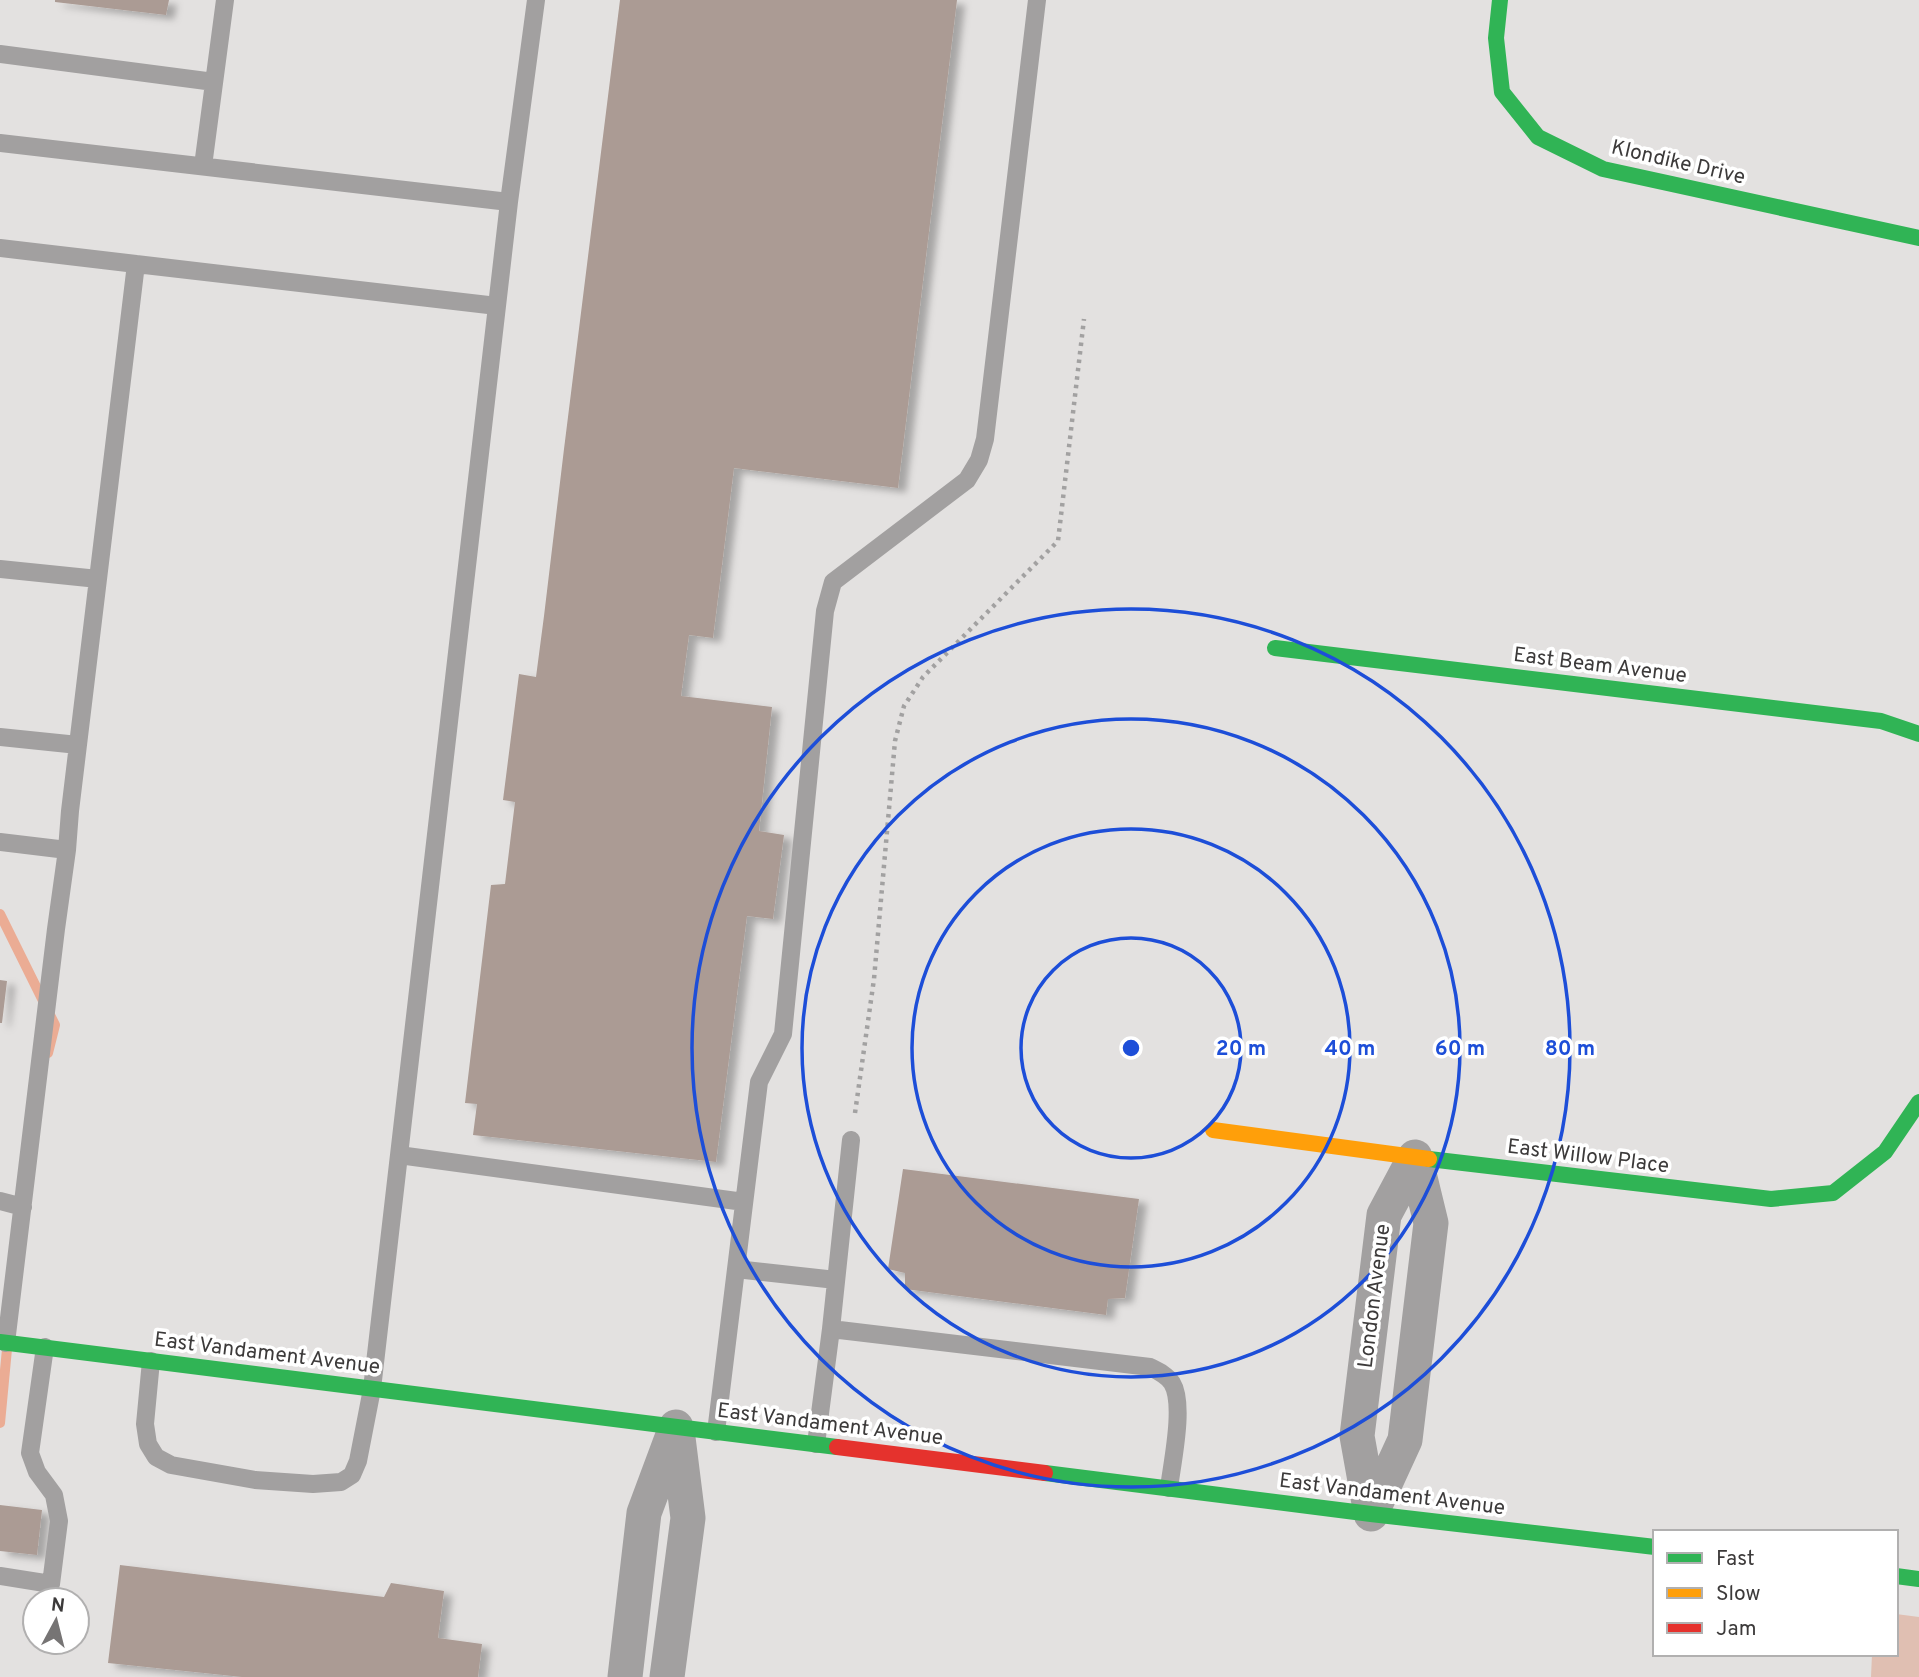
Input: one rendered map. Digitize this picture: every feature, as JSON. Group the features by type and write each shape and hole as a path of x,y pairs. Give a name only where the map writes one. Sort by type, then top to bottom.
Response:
{"street":[{"name":"Klondike Drive","path":"1500,0 1496,38 1502,92 1538,137 1603,169 1919,238"},
{"name":"East Beam Avenue","path":"1275,648 1881,721 1919,734"},
{"name":"East Willow Place","path":"1213,1130 1772,1199 1833,1194 1885,1153 1919,1102"},
{"path":"1371,1514 1405,1440 1407,1427 1431,1223 1415,1157"},
{"name":"London Avenue","path":"1371,1514 1357,1436 1384,1215 1415,1157"},
{"name":"East Vandament Avenue","path":"3,1342 1371,1514 1653,1547"},
{"path":"625,1677 643,1513 676,1427"},
{"path":"667,1677 688,1518 676,1427"},
{"path":"1898,1576 1919,1578"},
{"path":"633,1606 676,1611"}],"lane":[{"path":"203,166 225,0"},
{"path":"151,1361 145,1424 148,1444 156,1457 172,1465 255,1480 313,1484 341,1482 352,1475 358,1461 372,1389 509,202 536,0"},
{"path":"716,1432 759,1082 783,1034 825,611 833,582 967,481 979,460 985,439 1037,0"},
{"path":"0,54 214,82"},
{"path":"0,143 509,202"},
{"path":"0,248 497,306"},
{"path":"3,1342 23,1207 136,264"},
{"path":"0,569 98,579"},
{"path":"0,737 78,746"},
{"path":"0,842 67,850"},
{"path":"816,1444 851,1140"},
{"path":"399,1155 744,1202"},
{"path":"0,1201 23,1207"},
{"path":"736,1269 836,1280"},
{"path":"831,1329 1150,1367 1172,1382 1179,1403 1169,1488"},
{"path":"0,1576 51,1584 59,1521 54,1495 37,1472 30,1453 45,1347"}],"path":[{"path":"851,1140 874,979 895,741 904,706 923,677 1058,541 1084,319"}],"shaded area":[{"path":"1898,1614 1919,1617 1919,1677 1871,1677 1872,1656 1898,1656"}],"building":[{"path":"55,0 169,0 166,15"},
{"path":"620,0 957,0 898,488 734,468 713,638 689,635 681,696 772,707 759,831 784,835 773,919 747,916 716,1162 473,1135 477,1104 465,1103 491,885 505,884 515,802 503,800 519,674 536,677"},
{"path":"0,980 7,981 2,1023 0,1023"},
{"path":"903,1169 1139,1199 1125,1298 1108,1299 1106,1315 905,1289 905,1273 888,1269"},
{"path":"0,1505 42,1510 37,1555 0,1551"},
{"path":"120,1565 384,1597 391,1583 444,1591 438,1638 482,1644 478,1677 242,1677 108,1663"}],"waterway":[{"path":"0,914 55,1025 48,1053"},
{"path":"0,1423 7,1349"}],"traffic: fast":[{"path":"1500,0 1496,38 1502,92 1538,137 1603,169 1919,238"},
{"path":"1275,648 1881,721 1919,734"},
{"path":"1429,1159 1771,1199 1833,1193 1885,1152 1919,1102"},
{"path":"0,1342 837,1447"},
{"path":"1045,1473 1653,1547"},
{"path":"1898,1576 1919,1579"}],"traffic: slow":[{"path":"1213,1130 1429,1159"}],"traffic: jam":[{"path":"837,1447 1045,1473"}]}
